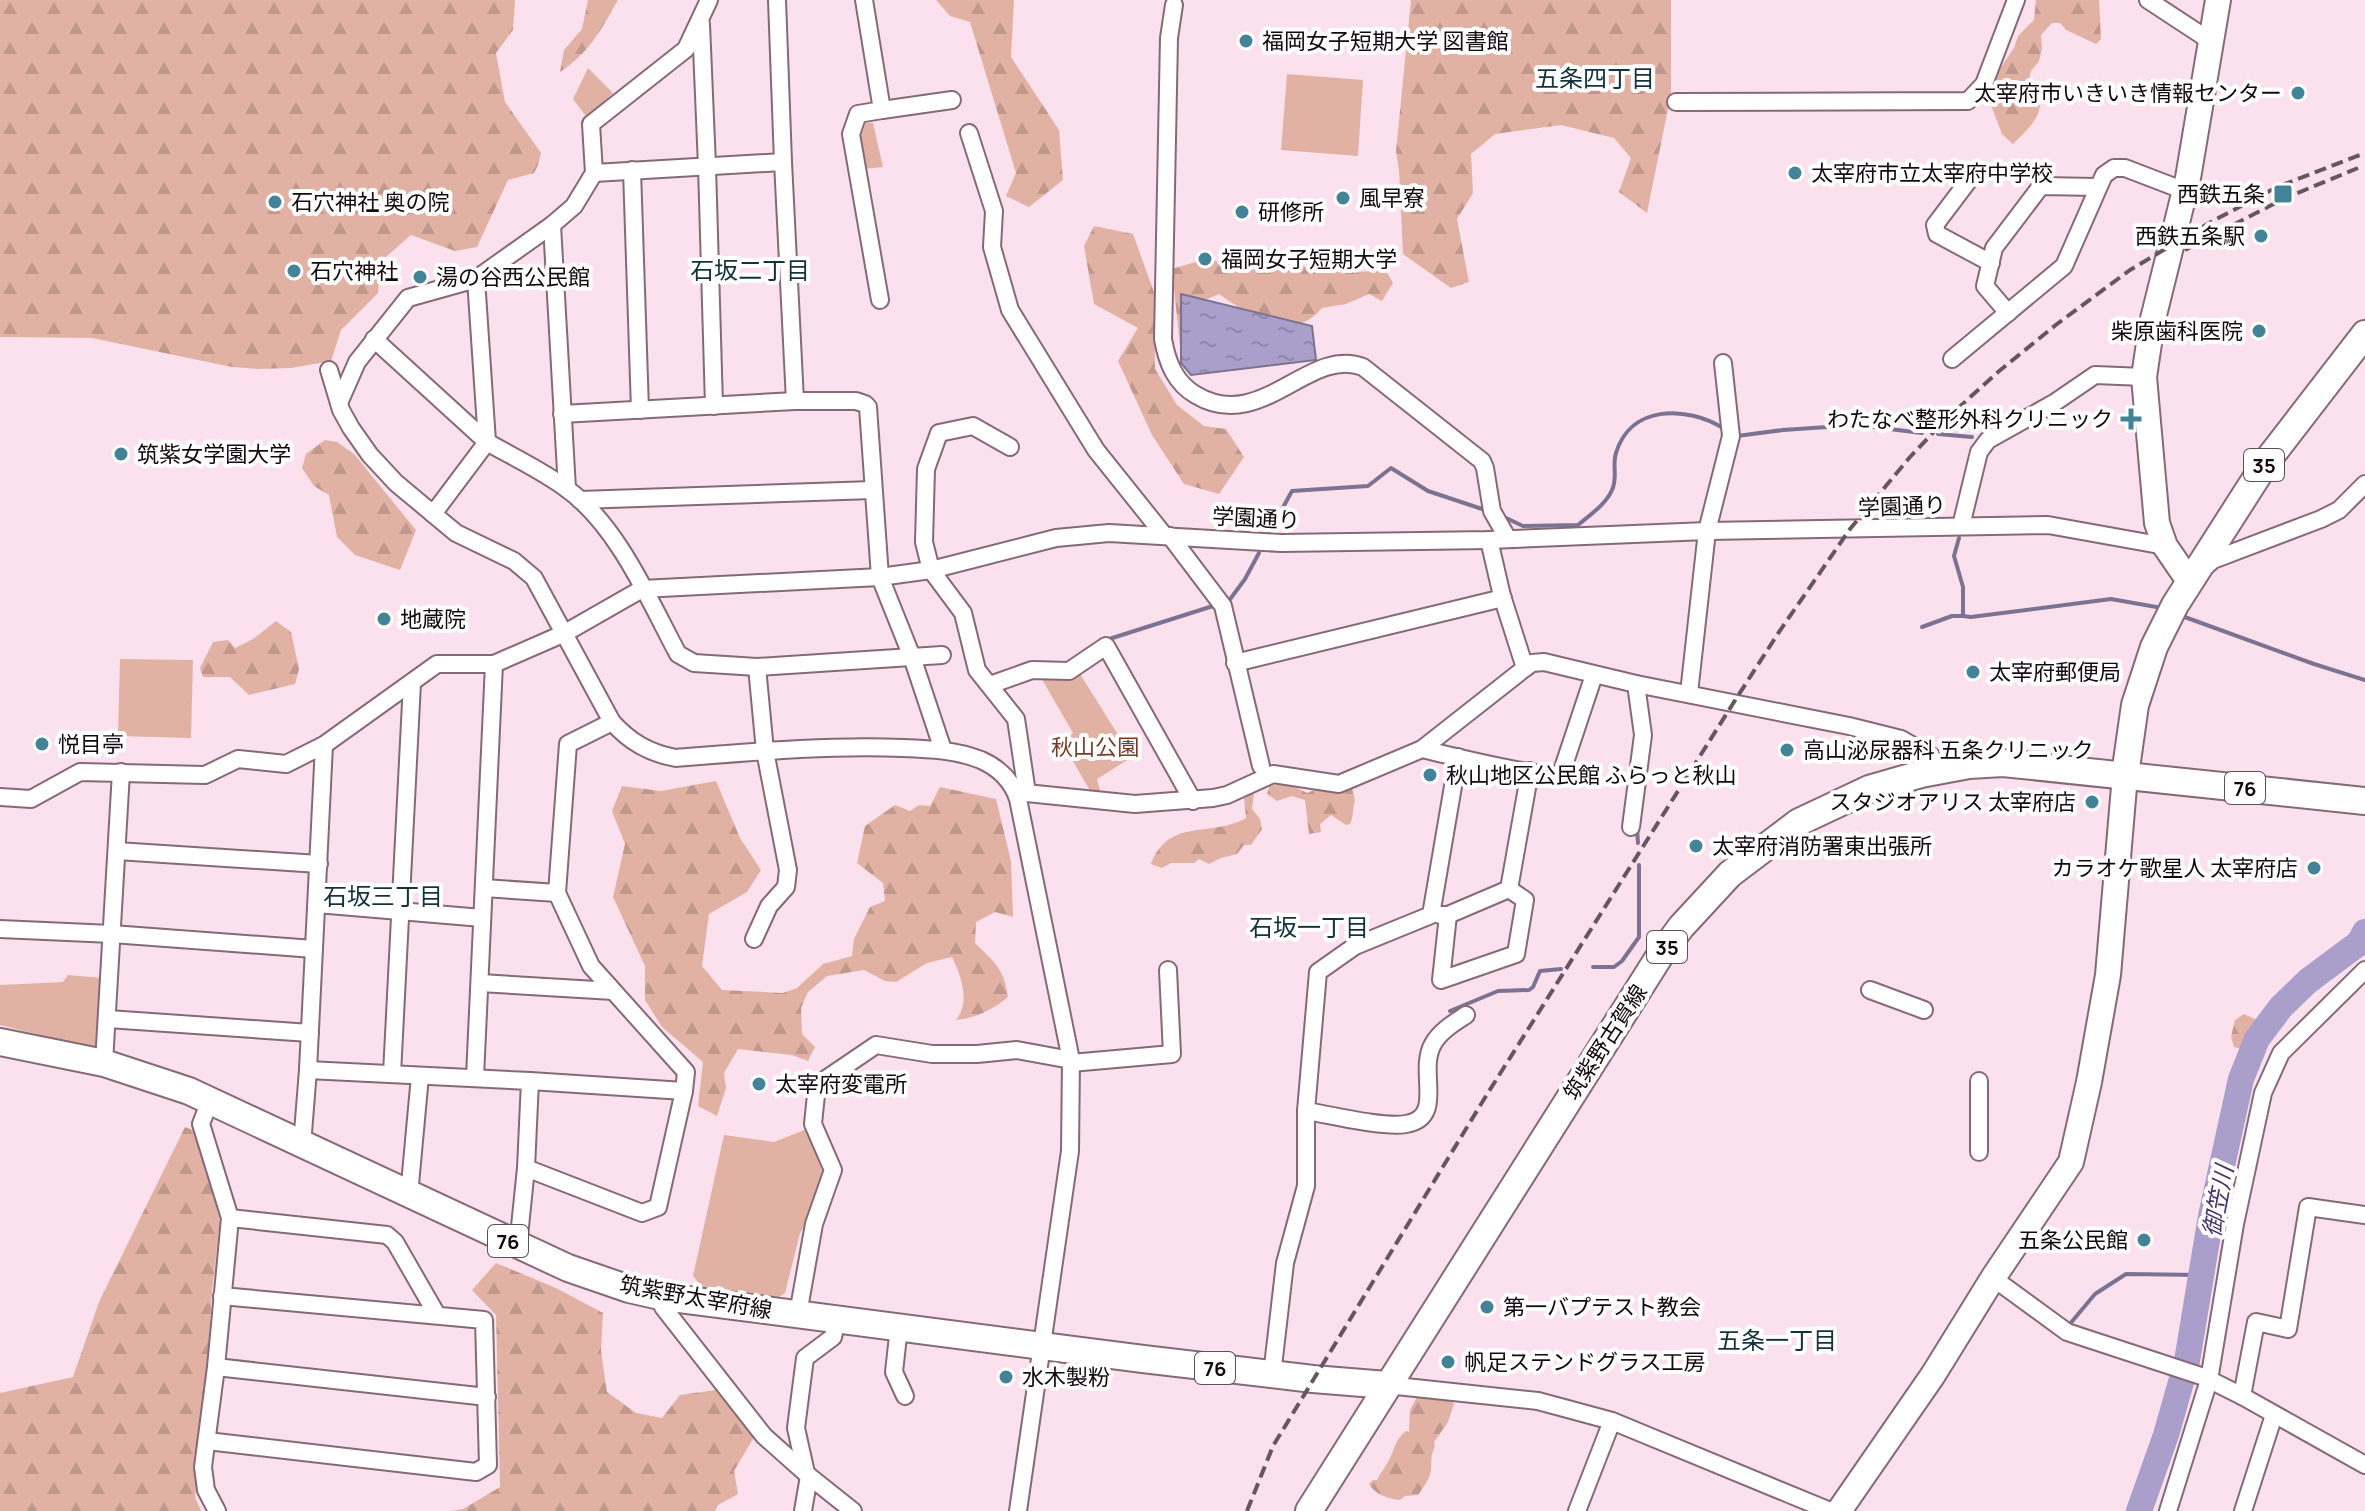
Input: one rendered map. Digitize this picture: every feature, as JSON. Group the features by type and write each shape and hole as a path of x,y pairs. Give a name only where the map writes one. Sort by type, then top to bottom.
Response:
{"main road":[{"name":"35","path":"2125,775 2135,705 2154,647 2189,581 2267,461 2365,334"},
{"name":"筑紫野古賀線","path":"1309,1511 1623,1013 1681,927 1730,874 1799,822 1869,789 1932,772 2003,763 2125,775"},
{"name":"76","path":"2125,775 2365,801"},
{"name":"筑紫野太宰府線","path":"0,1042 104,1063 210,1100 518,1246 588,1276 664,1297 1272,1375 1387,1385"}],"street":[{"path":"339,403 353,369 412,295 476,279 552,225 578,201 594,173 591,124 686,49 709,0"},
{"path":"777,0 795,401"},
{"path":"864,0 882,110"},
{"path":"1676,102 1968,101 1984,84 2016,0"},
{"path":"2148,0 2212,42"},
{"path":"2218,0 2185,191 2152,323 2144,377 2157,523 2165,546 2189,581 2213,560 2339,510 2365,484"},
{"path":"1174,5 1169,38 1163,339 1165,353 1178,381 1188,391 1211,403 1238,405 1266,397 1331,365 1351,362 1363,367 1482,461 1492,511 1508,539"},
{"path":"700,18 714,406"},
{"path":"880,300 851,134 858,114 952,100"},
{"path":"969,133 994,211 992,247 1010,310 1096,450 1223,606 1261,766"},
{"path":"594,173 783,162"},
{"path":"1952,359 2064,266 2104,175 2114,168 2125,168 2185,191"},
{"path":"632,170 640,410"},
{"path":"1975,172 1935,225 1937,234 1991,263"},
{"path":"2008,313 1985,286 1994,248 2041,186 2097,187"},
{"path":"552,225 562,414 573,494"},
{"path":"433,514 487,442 476,279"},
{"path":"374,339 487,442 573,494 617,544 678,654 694,663 757,667 942,655"},
{"path":"1689,693 1707,531 1731,436 1723,363"},
{"path":"329,370 351,428 370,455 396,483 456,533 514,561 534,578 612,722 624,736 658,755 676,758 863,746 943,750 963,754 992,766 1021,792 1135,804 1193,801 1227,795 1273,774 1339,784 1422,749 1532,663 1544,662 1636,684 1792,713 1901,739 1931,756 1932,772"},
{"path":"1961,526 1979,452 1988,440 2054,403 2095,375 2144,377"},
{"path":"562,414 795,401 856,401 865,404 869,411 880,577 912,657 943,750"},
{"path":"1010,447 973,426 939,433 926,469 924,542 931,570 963,613 977,670 1016,719 1021,792 1071,1061 1070,1151 1018,1511"},
{"path":"573,494 873,490"},
{"name":"学園通り","path":"494,664 565,633 642,589 880,577 931,570 1056,538 1109,533 1281,543 2048,525 2165,546"},
{"path":"1489,540 1525,668"},
{"path":"1235,663 1503,598"},
{"path":"990,685 1032,670 1069,671 1106,646 1193,801"},
{"path":"0,797 31,799 80,772 205,775 238,759 286,764 324,745 437,664 494,664 475,1077"},
{"path":"754,939 769,906 786,887 788,870 765,751 757,667"},
{"path":"1422,749 1530,771 1561,774 1594,675"},
{"path":"392,1074 412,683"},
{"path":"1631,827 1643,735 1636,684"},
{"path":"526,1168 642,1213 658,1207 684,1091 686,1072 589,962 557,893 568,744 612,722"},
{"path":"302,1145 324,745"},
{"path":"1458,757 1439,915 1441,980 1516,954 1525,900 1509,889"},
{"path":"1509,889 1530,771"},
{"path":"104,1063 121,772"},
{"path":"1839,1511 1933,1375 1993,1278 2062,1177 2075,1152 2108,975 2125,775"},
{"path":"117,851 319,864"},
{"path":"484,888 557,893"},
{"path":"1272,1375 1285,1263 1306,1186 1306,1111 1318,972 1355,946 1509,889"},
{"path":"317,904 482,918"},
{"path":"0,929 314,949"},
{"path":"798,1314 814,1224 833,1170 813,1124 817,1085 876,1045 932,1054 1017,1050 1071,1061 1172,1054 1168,970"},
{"path":"2168,1511 2207,1379 2263,1093 2281,1053 2365,970"},
{"path":"480,983 613,991"},
{"path":"1870,990 1924,1010"},
{"path":"1306,1111 1388,1124 1407,1124 1417,1120 1430,1102 1426,1066 1432,1045 1444,1031 1466,1015"},
{"path":"108,1019 310,1033"},
{"path":"308,1070 684,1091"},
{"path":"409,1195 420,1076"},
{"path":"518,1246 530,1081"},
{"path":"1979,1081 1979,1152"},
{"path":"210,1100 201,1124 230,1218 203,1479 217,1511"},
{"path":"2242,1396 2256,1322 2288,1329 2308,1207 2365,1215"},
{"path":"230,1218 387,1235 395,1242 437,1315"},
{"path":"1993,1278 2067,1332 2207,1379 2365,1465"},
{"path":"207,1441 476,1472 488,1465 484,1320 222,1296"},
{"path":"664,1297 663,1307 764,1436 853,1511"},
{"path":"803,1511 808,1475 796,1428 805,1358 833,1337 837,1319"},
{"path":"899,1327 894,1372 905,1396"},
{"path":"216,1367 487,1397"},
{"path":"1387,1385 1538,1401 1612,1421 1830,1511"},
{"path":"2243,1511 2274,1415"},
{"path":"1577,1511 1612,1421"}],"green space":[{"path":"0,0 515,0 513,30 496,53 505,102 541,153 538,165 534,173 508,180 477,247 455,251 411,235 381,261 378,293 341,330 331,361 291,368 258,369 232,367 92,338 0,337"},
{"path":"588,0 618,0 587,49 560,72 564,50 582,29"},
{"path":"936,0 1014,0 1011,57 1059,130 1063,180 1029,207 1006,196 1016,173 970,22 950,16"},
{"path":"1411,0 1671,0 1671,94 1647,213 1619,192 1631,158 1614,138 1561,125 1495,134 1471,154 1473,193 1457,219 1469,282 1451,288 1403,254 1396,151"},
{"path":"2036,0 2099,0 2101,39 2096,44 2066,30 2060,23 2052,23 2041,35 2039,61 2031,71 2026,91 2040,99 2040,106 2032,124 2013,144 2002,134 1989,100 1999,70 2018,36 2034,20"},
{"path":"588,68 613,93 588,119 573,99"},
{"path":"1287,74 1363,80 1358,156 1281,150"},
{"path":"866,123 873,123 883,167 863,169 859,140"},
{"path":"1094,226 1133,234 1154,292 1155,369 1177,405 1204,426 1226,429 1244,457 1219,494 1184,484 1152,435 1118,361 1138,328 1094,304 1084,246"},
{"path":"1199,261 1267,261 1339,272 1386,271 1393,283 1382,301 1369,294 1346,304 1322,308 1310,319 1297,324 1270,323 1219,294 1193,305 1204,366 1180,346 1172,269"},
{"path":"325,440 337,442 354,454 416,530 400,570 355,555 337,537 329,495 314,486 302,468 306,454"},
{"path":"276,621 291,632 299,669 295,684 249,695 230,677 203,677 200,668 213,642 228,640 235,648"},
{"path":"120,659 193,660 191,738 118,736"},
{"name":"秋山公園","path":"1080,674 1132,757 1097,779 1101,794 1092,794 1063,744 1073,733 1040,676 1070,677"},
{"path":"716,781 740,838 761,870 747,892 709,914 702,966 722,990 783,993 797,988 823,964 852,956 854,939 870,907 885,901 883,883 857,863 865,826 895,805 910,811 919,805 930,806 940,787 996,799 1011,861 1013,917 995,912 976,922 975,943 1001,972 1008,997 984,1013 956,1020 961,1013 964,997 952,957 927,963 896,982 885,981 864,970 827,976 808,992 801,1008 802,1034 815,1047 808,1061 792,1055 738,1049 724,1073 726,1088 717,1116 698,1106 703,1062 662,1027 645,1000 645,966 613,897 625,844 612,811 622,786 661,791"},
{"path":"1270,785 1291,785 1307,793 1324,786 1332,792 1352,788 1355,801 1350,824 1346,825 1331,815 1320,824 1321,832 1309,834 1305,800 1292,796 1277,801 1267,794"},
{"path":"1254,793 1252,809 1260,819 1262,829 1251,845 1244,845 1237,854 1209,864 1199,859 1194,863 1171,863 1162,868 1151,864 1159,849 1180,834 1233,824 1246,818 1244,798"},
{"path":"68,975 103,978 99,1050 0,1025 0,985 63,982"},
{"path":"2244,1014 2259,1021 2265,1032 2263,1040 2252,1042 2246,1057 2242,1049 2234,1047 2231,1037 2235,1020"},
{"path":"185,1127 198,1132 220,1222 212,1291 204,1427 195,1497 201,1511 0,1511 0,1393 73,1377 99,1302"},
{"path":"807,1129 825,1179 814,1209 800,1233 785,1293 779,1297 703,1288 693,1276 724,1135 774,1142"},
{"path":"496,1263 556,1288 603,1313 601,1351 607,1392 636,1413 662,1418 680,1395 716,1390 754,1437 734,1471 738,1494 718,1505 715,1511 452,1511 463,1509 500,1487 496,1315 472,1290"},
{"path":"1417,1397 1451,1400 1454,1404 1448,1422 1434,1442 1430,1475 1424,1486 1418,1495 1405,1496 1400,1500 1378,1493 1369,1484 1377,1480 1399,1438 1406,1431 1409,1432 1410,1410"}],"water":[{"path":"1181,294 1312,326 1316,360 1191,375 1181,363"}],"waterway":[{"path":"1506,518 1523,526 1578,525 1609,495 1615,481 1616,453 1623,437 1634,425 1647,418 1677,413 1723,428"},
{"path":"1737,436 1857,425 1922,433"},
{"path":"1938,434 1972,437"},
{"path":"1269,533 1292,491 1368,486 1391,468 1428,491 1485,510"},
{"path":"1959,538 1954,556 1963,587 1963,616 2111,599 2162,608"},
{"path":"1228,602 1259,553"},
{"path":"1106,640 1213,606"},
{"path":"1922,627 1952,616 1963,616"},
{"path":"2182,616 2365,680"},
{"path":"1637,829 1638,843"},
{"path":"1593,967 1614,967 1639,937 1639,865"},
{"name":"御笠川","path":"2139,1511 2166,1435 2187,1361 2211,1216 2241,1079 2257,1039 2281,1007 2308,981 2359,943 2365,932"},
{"path":"1450,1011 1498,991 1529,990 1540,971 1561,969"},
{"path":"2069,1325 2095,1294 2126,1274 2201,1275"}],"railway":[{"path":"1247,1511 1273,1446 1486,1096 1734,702 1850,529 1945,420 2057,324 2130,270 2277,187 2365,153"},
{"path":"2185,250 2283,199 2358,168"}],"place":[{"name":"福岡女子短期大学 図書館","path":"1246,41"},
{"name":"太宰府市いきいき情報センター","path":"2298,93"},
{"name":"太宰府市立太宰府中学校","path":"1795,173"},
{"name":"西鉄五条","path":"2283,194"},
{"name":"風早寮","path":"1343,198"},
{"name":"石穴神社 奥の院","path":"275,202"},
{"name":"研修所","path":"1242,212"},
{"name":"西鉄五条駅","path":"2261,236"},
{"name":"福岡女子短期大学","path":"1205,259"},
{"name":"石穴神社","path":"294,271"},
{"name":"湯の谷西公民館","path":"420,277"},
{"name":"柴原歯科医院","path":"2259,331"},
{"name":"わたなべ整形外科クリニック","path":"2131,419"},
{"name":"筑紫女学園大学","path":"121,454"},
{"name":"地蔵院","path":"384,619"},
{"name":"太宰府郵便局","path":"1973,672"},
{"name":"悦目亭","path":"42,744"},
{"name":"高山泌尿器科 五条クリニック","path":"1787,750"},
{"name":"秋山地区公民館 ふらっと秋山","path":"1430,775"},
{"name":"スタジオアリス 太宰府店","path":"2092,802"},
{"name":"太宰府消防署東出張所","path":"1696,846"},
{"name":"カラオケ歌星人 太宰府店","path":"2314,868"},
{"name":"太宰府変電所","path":"759,1084"},
{"name":"五条公民館","path":"2144,1240"},
{"name":"第一バプテスト教会","path":"1487,1307"},
{"name":"帆足ステンドグラス工房","path":"1448,1362"},
{"name":"水木製粉","path":"1006,1377"}],"district":[{"name":"五条四丁目","path":"1595,77"},
{"name":"石坂二丁目","path":"750,269"},
{"name":"石坂三丁目","path":"383,895"},
{"name":"石坂一丁目","path":"1309,926"},
{"name":"五条一丁目","path":"1777,1339"}]}
